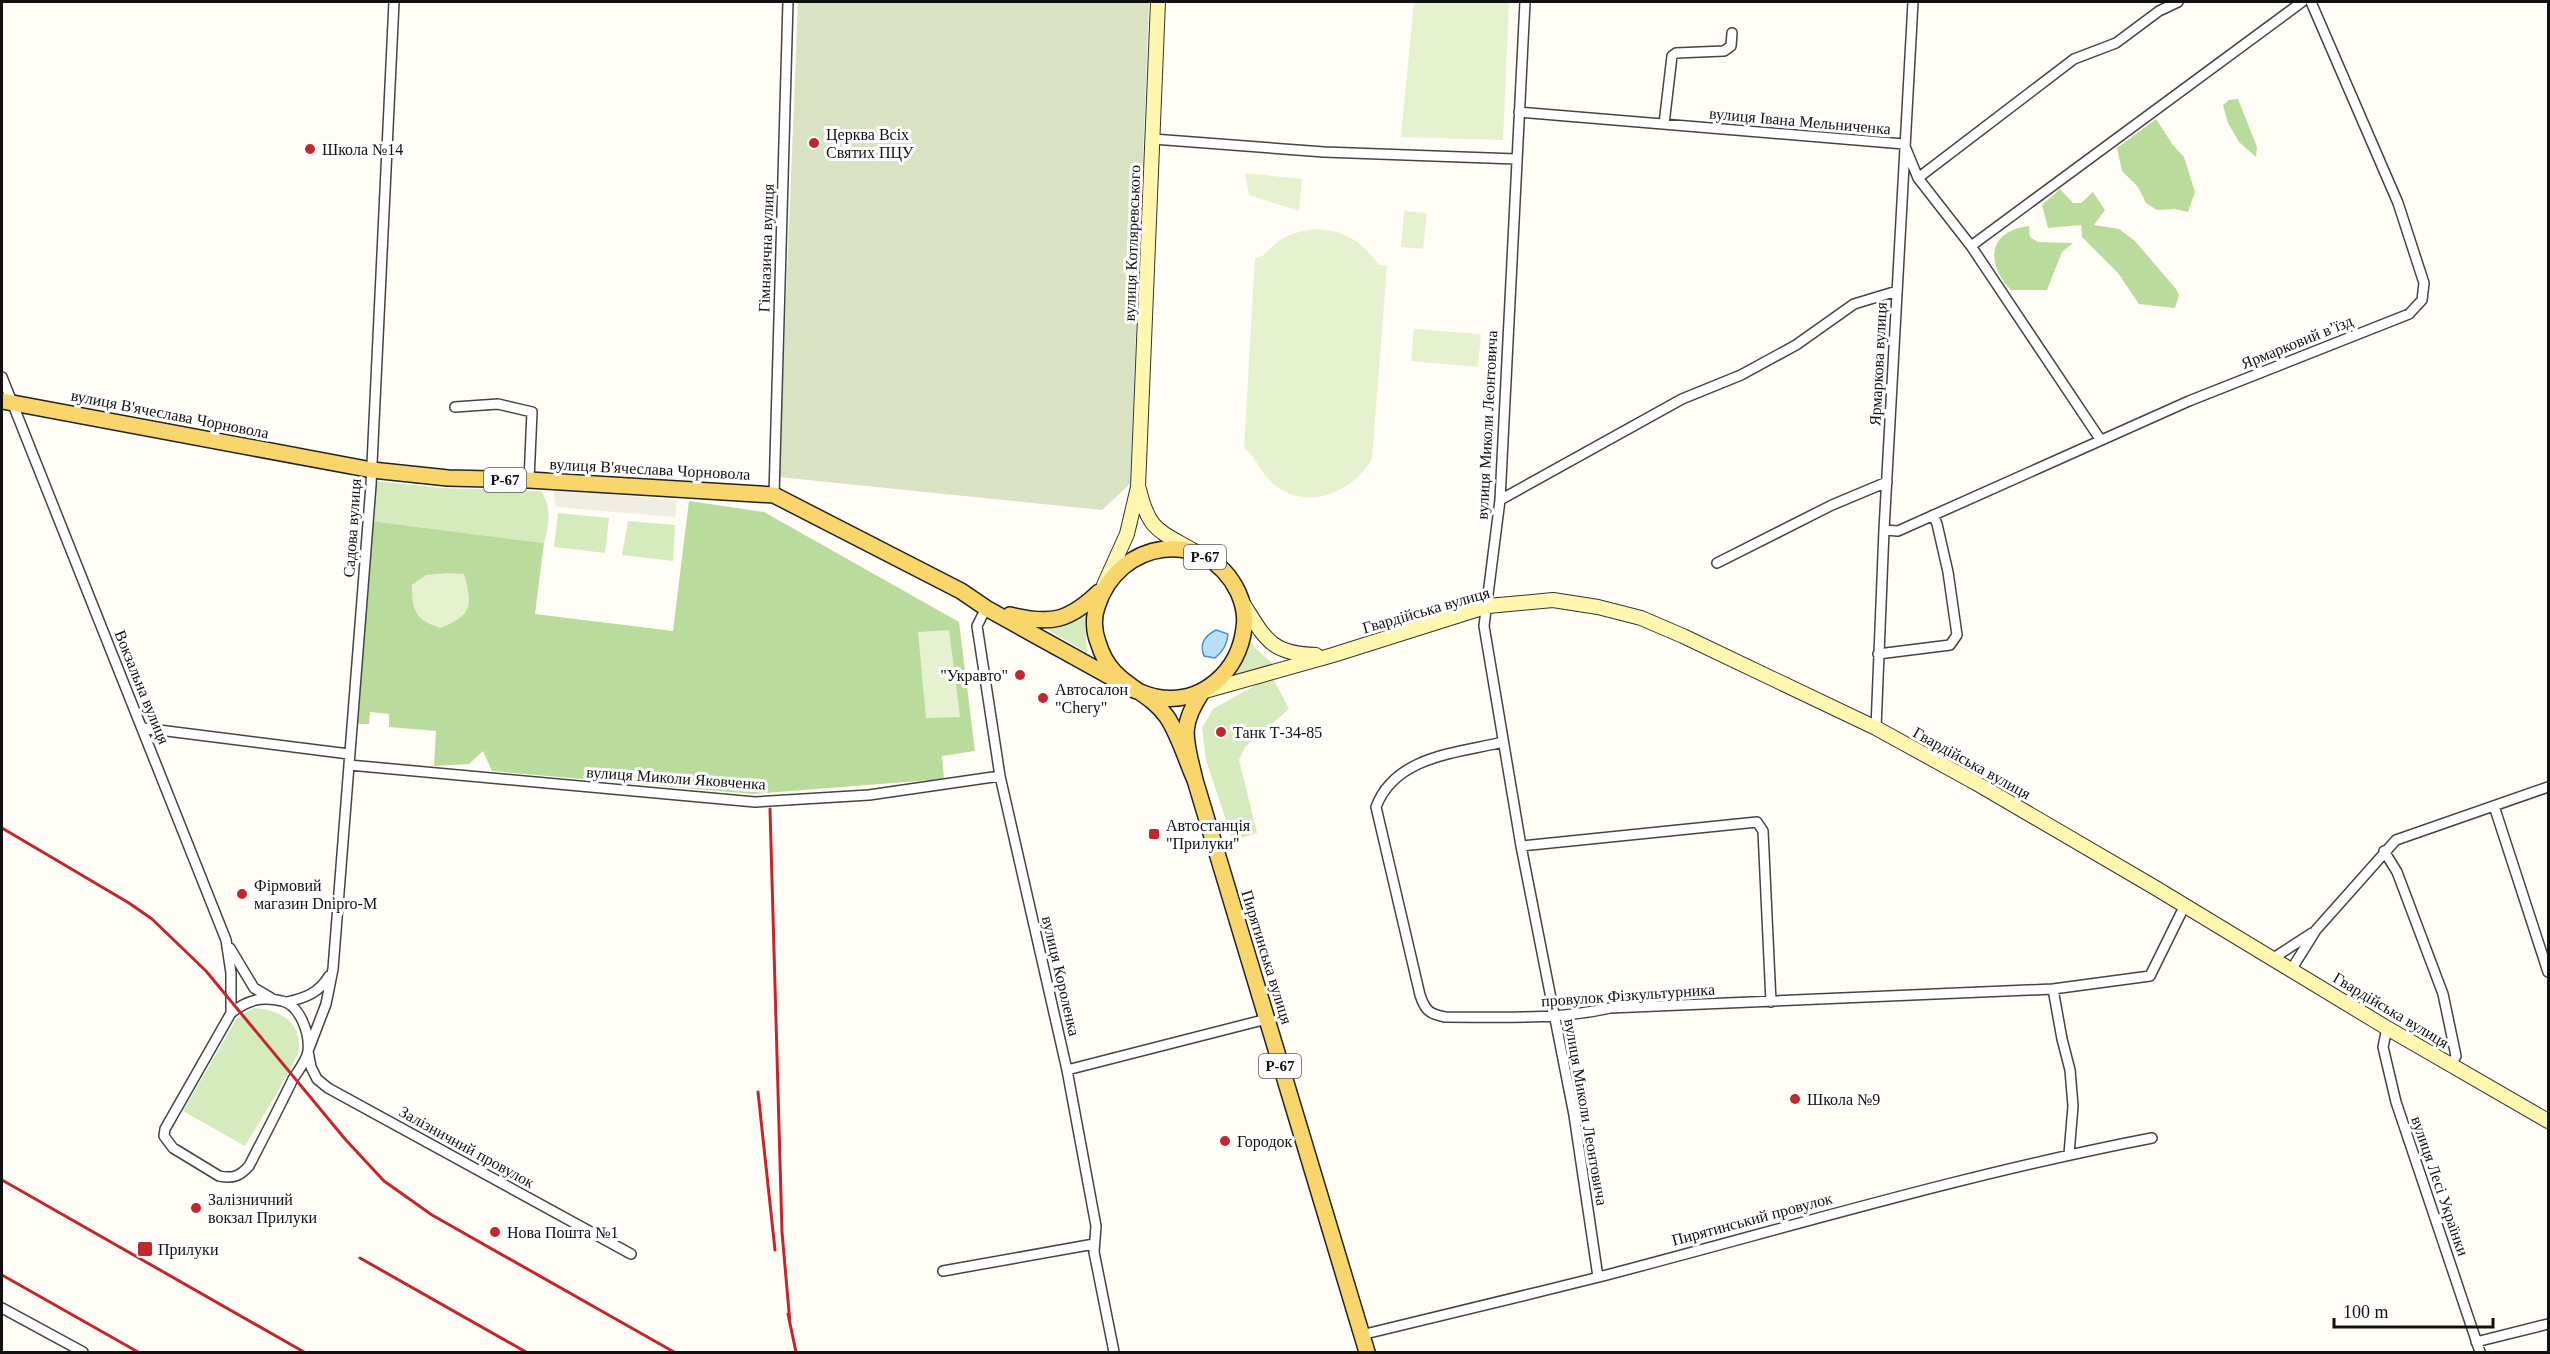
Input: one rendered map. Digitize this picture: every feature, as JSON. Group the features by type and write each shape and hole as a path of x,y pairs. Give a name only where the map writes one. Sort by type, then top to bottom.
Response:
{"main road":[{"name":"вулиця Котляревського","path":"1138,487 1158,2"},
{"name":"вулиця В'ячеслава Чорновола","path":"6,402 372,470 448,478 528,480 774,495 961,591 986,608"},
{"path":"1138,487 1145,514 1154,528 1199,554"},
{"path":"1103,587 1127,534 1138,487"},
{"name":"Р-67","path":"1177,549 1199,554 1218,565 1233,582 1242,602 1245,623 1242,644 1233,664 1220,680 1202,692 1179,698 1156,698 1134,690 986,608 1028,619 1050,620 1068,616 1082,609 1117,570 1134,557 1155,550 1177,549"},
{"name":"Р-67","path":"1103,587 1095,610 1095,634 1102,656 1115,676 1158,707 1167,718 1195,780"},
{"name":"Гвардійська вулиця","path":"1202,692 1333,656 1488,606 1553,600 1598,607 1641,618 1876,728 1986,789 2387,1028 2548,1121"},
{"path":"1242,602 1261,631 1277,648 1295,654 1333,656"},
{"name":"Р-67","path":"1195,780 1185,737 1186,721 1189,711 1202,692"},
{"name":"Пирятинська вулиця","path":"1195,780 1366,1353"}],"street":[{"name":"Садова вулиця","path":"308,1052 326,1004 333,969 372,470 378,300 394,2"},
{"name":"Гімназична вулиця","path":"774,495 788,2"},
{"name":"вулиця Миколи Леонтовича","path":"1526,2 1516,159 1500,500 1484,626 1521,846 1574,1115 1598,1277"},
{"name":"Ярмаркова вулиця","path":"1876,728 1884,530 1913,2"},
{"path":"1918,178 2074,59 2116,43 2160,11 2178,2"},
{"path":"1971,246 2302,2"},
{"name":"Ярмарковий вʼїзд","path":"1884,530 1898,531 2189,401 2409,314 2422,300 2424,282 2398,203 2311,2"},
{"path":"1664,124 1672,56 1676,53 1724,51 1731,46 1732,33"},
{"name":"вулиця Івана Мельниченка","path":"1519,112 1904,144 1918,178 1971,246 2100,439"},
{"path":"1153,139 1324,152 1516,159"},
{"path":"1500,500 1682,399 1760,365 1796,345 1854,304 1897,291"},
{"name":"Вокзальна вулиця","path":"2,377 6,402 143,728 226,940 231,973 231,1013 165,1129 164,1136 173,1148 219,1176 236,1177 242,1174 249,1166 308,1052"},
{"path":"455,407 498,404 532,412 528,480"},
{"path":"1717,563 1832,505 1887,482"},
{"path":"1878,654 1950,645 1957,635 1948,572 1938,524 1933,515"},
{"name":"вулиця Короленка","path":"986,608 978,626 1000,776 1067,1070 1096,1226 1094,1252 1114,1353"},
{"path":"143,728 349,754"},
{"name":"провулок Фізкультурника","path":"1503,742 1417,764 1398,775 1381,794 1376,807 1420,995 1425,1010 1434,1015 1445,1017 1554,1016 1610,1008 2053,989 2150,976 2184,905"},
{"name":"вулиця Миколи Яковченка","path":"349,765 755,802 869,795 1000,776"},
{"path":"2292,970 2316,930 2396,840 2548,787"},
{"path":"2494,806 2548,972"},
{"path":"1521,846 1757,822 1763,831 1771,1002"},
{"path":"2384,851 2397,872 2443,994 2456,1056 2451,1065"},
{"path":"2272,959 2316,930"},
{"path":"226,940 254,988 271,998 287,1002 304,999 323,986 333,969"},
{"path":"2053,989 2070,1070 2073,1106 2069,1154"},
{"path":"231,1013 245,1002 271,998"},
{"path":"287,1002 298,1011 305,1028 308,1052"},
{"path":"1067,1070 1267,1019"},
{"name":"вулиця Лесі Українки","path":"2387,1028 2383,1047 2396,1102 2480,1353"},
{"name":"Залізничний провулок","path":"308,1052 311,1067 318,1079 328,1088 631,1254"},
{"name":"Пирятинський провулок","path":"1361,1335 1598,1277 1845,1210 2069,1154 2152,1138"},
{"path":"943,1271 1094,1244"},
{"path":"2,1308 83,1353"},
{"path":"2476,1342 2548,1324"}],"green space":[{"path":"798,2 1149,2 1130,484 1102,510 779,477"},
{"path":"1414,2 1509,2 1503,140 1401,137"},
{"path":"2238,99 2257,147 2256,157 2239,142 2228,123 2223,105 2229,100"},
{"path":"2156,119 2184,157 2195,192 2188,212 2175,209 2157,210 2146,203 2138,187 2122,171 2117,148"},
{"path":"1245,173 1302,179 1299,211 1249,195"},
{"path":"2060,189 2073,203 2081,203 2093,192 2105,210 2094,225 2119,229 2135,241 2176,289 2179,295 2175,308 2139,304 2118,273 2082,237 2081,225 2048,228 2042,205"},
{"path":"1404,211 1427,213 1423,249 1401,247"},
{"path":"2029,226 2030,237 2038,242 2073,243 2062,252 2047,290 2011,290 1997,269 1994,259 1995,250 1998,241 2005,234"},
{"path":"1317,229 1337,232 1353,239 1367,250 1379,265 1387,266 1372,459 1352,482 1339,490 1311,497 1296,496 1282,490 1269,480 1251,454 1244,448 1255,258 1262,256 1288,236"},
{"path":"1414,329 1481,334 1478,367 1411,361"},
{"path":"375,481 442,488 541,491 547,504 548,516 544,543 371,521"},
{"path":"689,501 764,512 959,622 975,751 942,756 944,779 753,794 492,771 483,751 469,764 434,766 436,731 389,727 389,714 370,712 369,724 355,724 371,521 544,543 535,614 673,631"},
{"path":"558,513 609,518 605,553 554,547"},
{"path":"628,521 675,525 673,561 622,555"},
{"path":"464,574 469,602 459,619 441,628 420,618 414,608 412,585 426,575"},
{"path":"1090,609 1085,623 1087,653 1042,626"},
{"path":"949,630 960,717 926,718 918,632"},
{"path":"1248,636 1255,648 1277,667 1232,679 1245,651"},
{"path":"1272,676 1289,709 1245,747 1239,760 1257,833 1233,841 1206,760 1202,728 1213,709"},
{"path":"254,1008 271,1011 286,1018 296,1031 299,1049 284,1081 245,1146 183,1111 237,1018"}],"shaded area":[{"path":"553,490 677,500 675,517 556,507"}],"water":[{"path":"1216,630 1228,634 1226,645 1215,658 1204,656 1202,647 1204,640"}],"railway":[{"path":"770,809 782,1232 790,1323"},
{"path":"2,828 152,919 206,971 345,1139 384,1181 432,1215 674,1352"},
{"path":"758,1092 775,1250"},
{"path":"2,1180 304,1352"},
{"path":"360,1258 526,1352"},
{"path":"2,1275 138,1352"},
{"path":"788,1314 796,1352"}],"place":[{"name":"Церква Всіх Святих ПЦУ","path":"814,143"},
{"name":"Школа №14","path":"310,149"},
{"name":"\"Укравто\"","path":"1020,675"},
{"name":"Автосалон \"Chery\"","path":"1043,698"},
{"name":"Танк Т-34-85","path":"1221,732"},
{"name":"Автостанція \"Прилуки\"","path":"1154,834"},
{"name":"Фірмовий магазин Dnipro-M","path":"242,894"},
{"name":"Школа №9","path":"1795,1099"},
{"name":"Городок","path":"1225,1141"},
{"name":"Залізничний вокзал Прилуки","path":"196,1208"},
{"name":"Нова Пошта №1","path":"495,1232"},
{"name":"Прилуки","path":"145,1249"}]}
